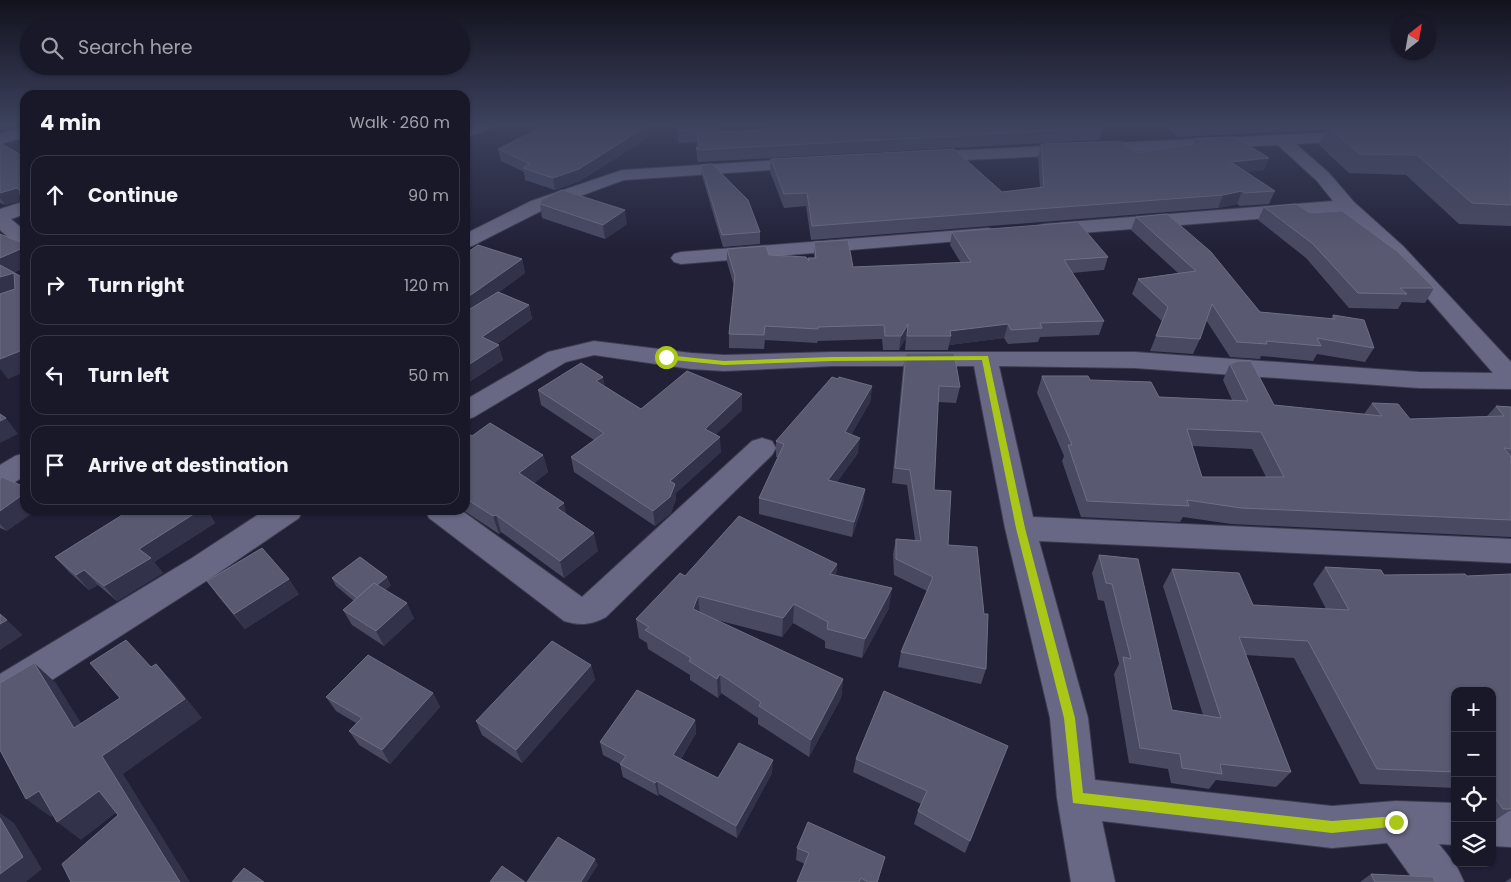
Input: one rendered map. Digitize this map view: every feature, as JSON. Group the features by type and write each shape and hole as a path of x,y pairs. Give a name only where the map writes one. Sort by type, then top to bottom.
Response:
{"street":[{"path":"470,239 538,205 622,175 745,167"},
{"path":"1312,167 1323,177 1347,206 1396,250 1511,376"},
{"path":"681,258 1347,206"},
{"path":"20,209 0,217 20,237"},
{"path":"470,407 557,357 594,348 692,361 724,363 832,359 985,358 1135,360 1419,380 1511,381"},
{"path":"985,358 1020,528 1069,718 1077,798 1093,882"},
{"path":"447,515 576,611 587,611 594,607 762,448"},
{"path":"0,478 20,466"},
{"path":"0,694 195,572 280,515"},
{"path":"1020,528 1511,551"},
{"path":"1077,798 1332,827 1396,822 1451,824"},
{"path":"1396,822 1442,882"},
{"path":"1496,825 1511,826"}],"building":[{"path":"0,167 20,167 20,190 17,188 0,193"},
{"path":"524,167 582,167 553,178 523,168"},
{"path":"702,167 715,167 748,200 760,232 722,235"},
{"path":"774,167 974,167 1002,192 1044,187 1043,167 1239,167 1275,191 1245,193 1242,191 1223,195 812,226 807,193 784,194"},
{"path":"1431,167 1511,167 1511,205 1472,203"},
{"path":"562,190 625,210 603,225 540,204 541,200"},
{"path":"1296,204 1310,213 1342,211 1397,251 1434,288 1400,288 1407,294 1358,293 1313,244 1264,207"},
{"path":"1167,214 1211,252 1260,312 1335,319 1333,315 1364,320 1374,348 1317,338 1321,346 1266,341 1267,344 1237,342 1212,304 1200,339 1156,336 1168,307 1138,279 1196,271 1136,217"},
{"path":"1078,222 1108,257 1064,260 1104,321 1040,323 1042,328 1011,330 1008,324 950,331 951,336 907,336 908,324 901,336 885,336 884,325 818,327 818,329 765,326 764,335 729,334 735,276 727,249 766,246 769,255 806,257 809,261 808,258 816,258 814,242 848,240 853,267 971,262 952,232"},
{"path":"0,234 20,242 20,249 0,258"},
{"path":"478,245 522,259 470,295 470,251"},
{"path":"0,265 20,276 20,351 0,359 0,294 15,289 14,273 0,277"},
{"path":"498,292 529,305 482,337 499,345 470,364 470,309"},
{"path":"906,353 954,353 960,387 939,386 934,490 951,491 948,545 977,547 984,614 988,614 986,669 901,652 933,577 896,559 896,539 921,541 910,470 895,468"},
{"path":"1238,361 1251,361 1274,405 1382,416 1372,403 1398,404 1410,419 1504,416 1496,406 1511,407 1511,449 1504,448 1511,457 1511,520 1241,508 1187,500 1189,506 1087,501 1068,445 1072,445 1042,376 1088,376 1090,380 1151,382 1159,397 1248,401 1230,364","holes":["1187,429 1261,432 1284,477 1202,477"]},
{"path":"581,363 603,377 596,381 641,409 687,371 742,394 705,429 720,437 670,481 675,484 670,497 653,511 571,457 604,433 538,390"},
{"path":"832,377 838,379 839,377 872,386 845,432 860,438 828,480 865,489 854,522 759,498 784,444 776,441"},
{"path":"0,414 6,418 0,421"},
{"path":"490,423 543,455 519,473 564,503 557,508 594,533 560,561 496,515 493,516 470,501 470,435 472,436"},
{"path":"2,477 20,485 20,497 0,511 0,478"},
{"path":"122,515 192,515 139,549 151,558 104,586 84,570 76,575 55,557"},
{"path":"739,516 837,564 830,574 892,588 865,639 827,629 828,622 794,604 783,618 698,596 693,609 843,679 811,740 759,706 761,702 720,674 717,679 689,661 691,658 645,630 649,627 636,619 680,573 685,576"},
{"path":"262,548 289,579 234,614 207,581"},
{"path":"1099,555 1138,559 1172,710 1221,718 1172,569 1239,573 1253,605 1349,610 1325,567 1381,570 1384,575 1465,574 1467,576 1511,574 1511,809 1503,809 1496,799 1496,687 1451,687 1451,772 1377,769 1308,641 1239,637 1291,772 1220,764 1222,774 1182,768 1180,754 1140,748 1123,657 1131,659 1112,584 1106,583"},
{"path":"360,557 387,577 377,585 374,583 357,598 332,578"},
{"path":"374,583 407,603 376,631 343,610"},
{"path":"0,614 7,620 0,624"},
{"path":"126,640 151,667 156,664 185,699 102,756 180,882 71,882 62,864 118,815 99,791 57,822 39,791 26,799 0,750 0,683 34,663 74,728 120,698 90,663"},
{"path":"552,641 591,665 516,750 476,721"},
{"path":"368,655 433,693 382,750 349,731 362,718 326,697"},
{"path":"637,690 695,720 673,755 718,778 739,743 773,760 736,826 657,781 655,783 620,764 626,756 600,742"},
{"path":"884,691 1008,746 970,841 918,811 927,791 856,759"},
{"path":"0,818 23,857 0,874"},
{"path":"808,822 885,857 877,882 868,882 861,878 859,882 797,882 809,853 797,848"},
{"path":"558,837 595,859 581,882 527,882"},
{"path":"502,866 525,882 490,882"},
{"path":"244,868 264,882 232,882"},
{"path":"1371,874 1433,877 1435,882 1375,882"}],"route":[{"path":"666,357 724,363 832,359 985,358 1020,528 1069,718 1077,798 1332,827 1396,822"}]}
